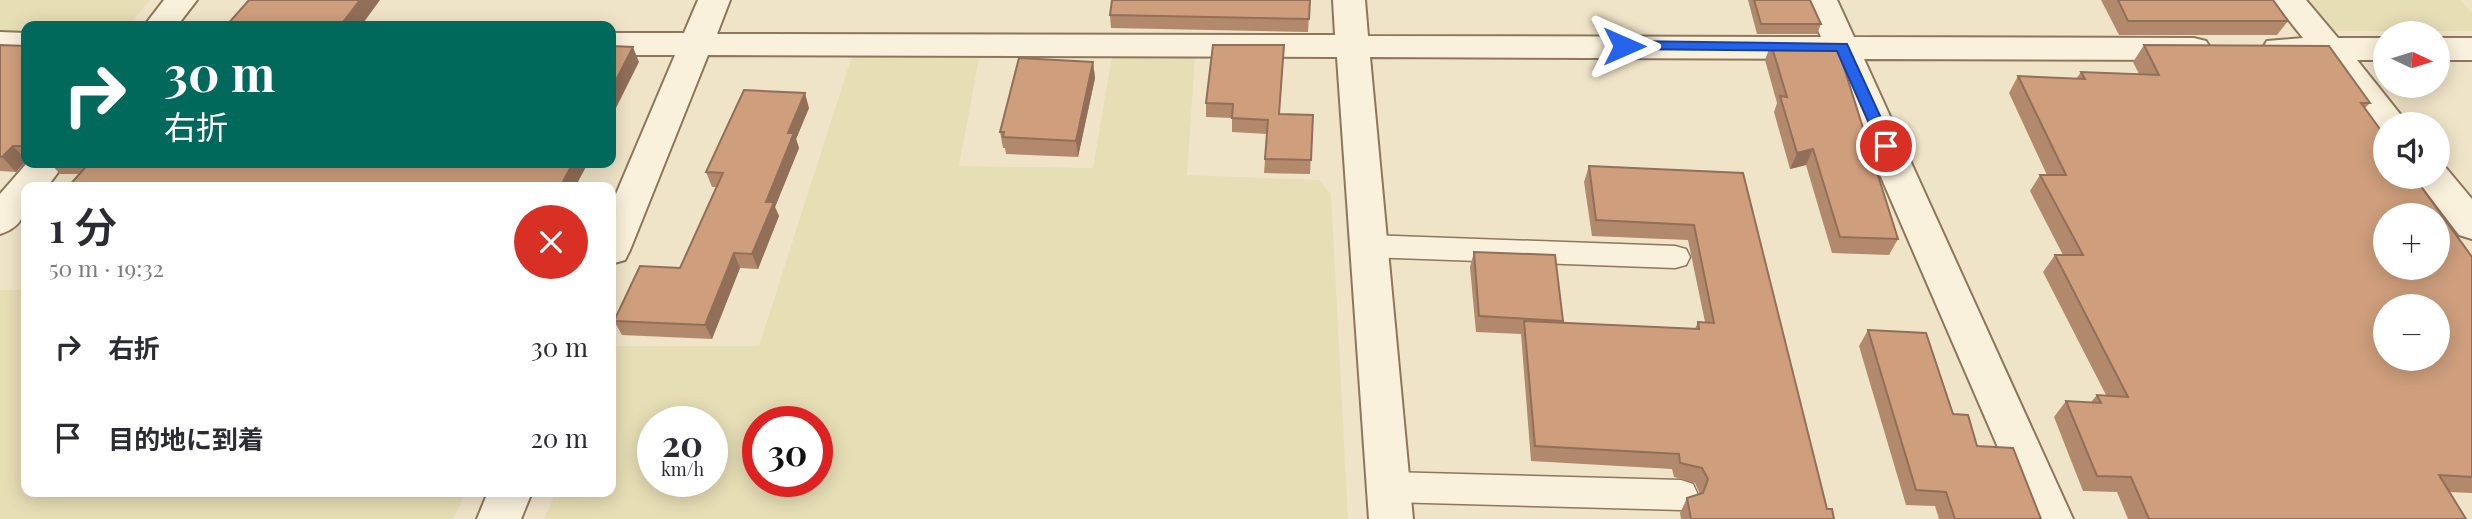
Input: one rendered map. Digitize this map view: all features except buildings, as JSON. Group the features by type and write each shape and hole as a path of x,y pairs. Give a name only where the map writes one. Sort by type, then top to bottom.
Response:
{"street":[{"path":"164,21 181,0"},
{"path":"616,238 714,0"},
{"path":"1349,0 1390,503"},
{"path":"1821,0 2051,519"},
{"path":"2290,0 2381,112"},
{"path":"0,44 21,44"},
{"path":"616,44 2373,49"},
{"path":"2450,49 2472,49"},
{"path":"32,182 43,168"},
{"path":"2443,189 2472,225"},
{"path":"0,220 21,195"},
{"path":"499,519 508,497"}],"lane":[{"path":"1368,246 1675,257"},
{"path":"1390,503 1681,495"}],"shaded area":[{"path":"0,0 150,0 132,21 21,21 21,34 0,34"},
{"path":"2307,0 2460,0 2472,13 2472,31 2450,31 2450,21 2373,21 2373,31 2332,31"},
{"path":"852,56 979,58 959,166 1093,168 1112,57 1195,56 1187,175 1319,180 1331,194 1348,519 544,519 554,497 616,497 616,346 759,346"},
{"path":"0,290 21,290 21,497 464,497 453,519 0,519"}],"route":[{"path":"1624,46 1842,47 1886,146"}]}
